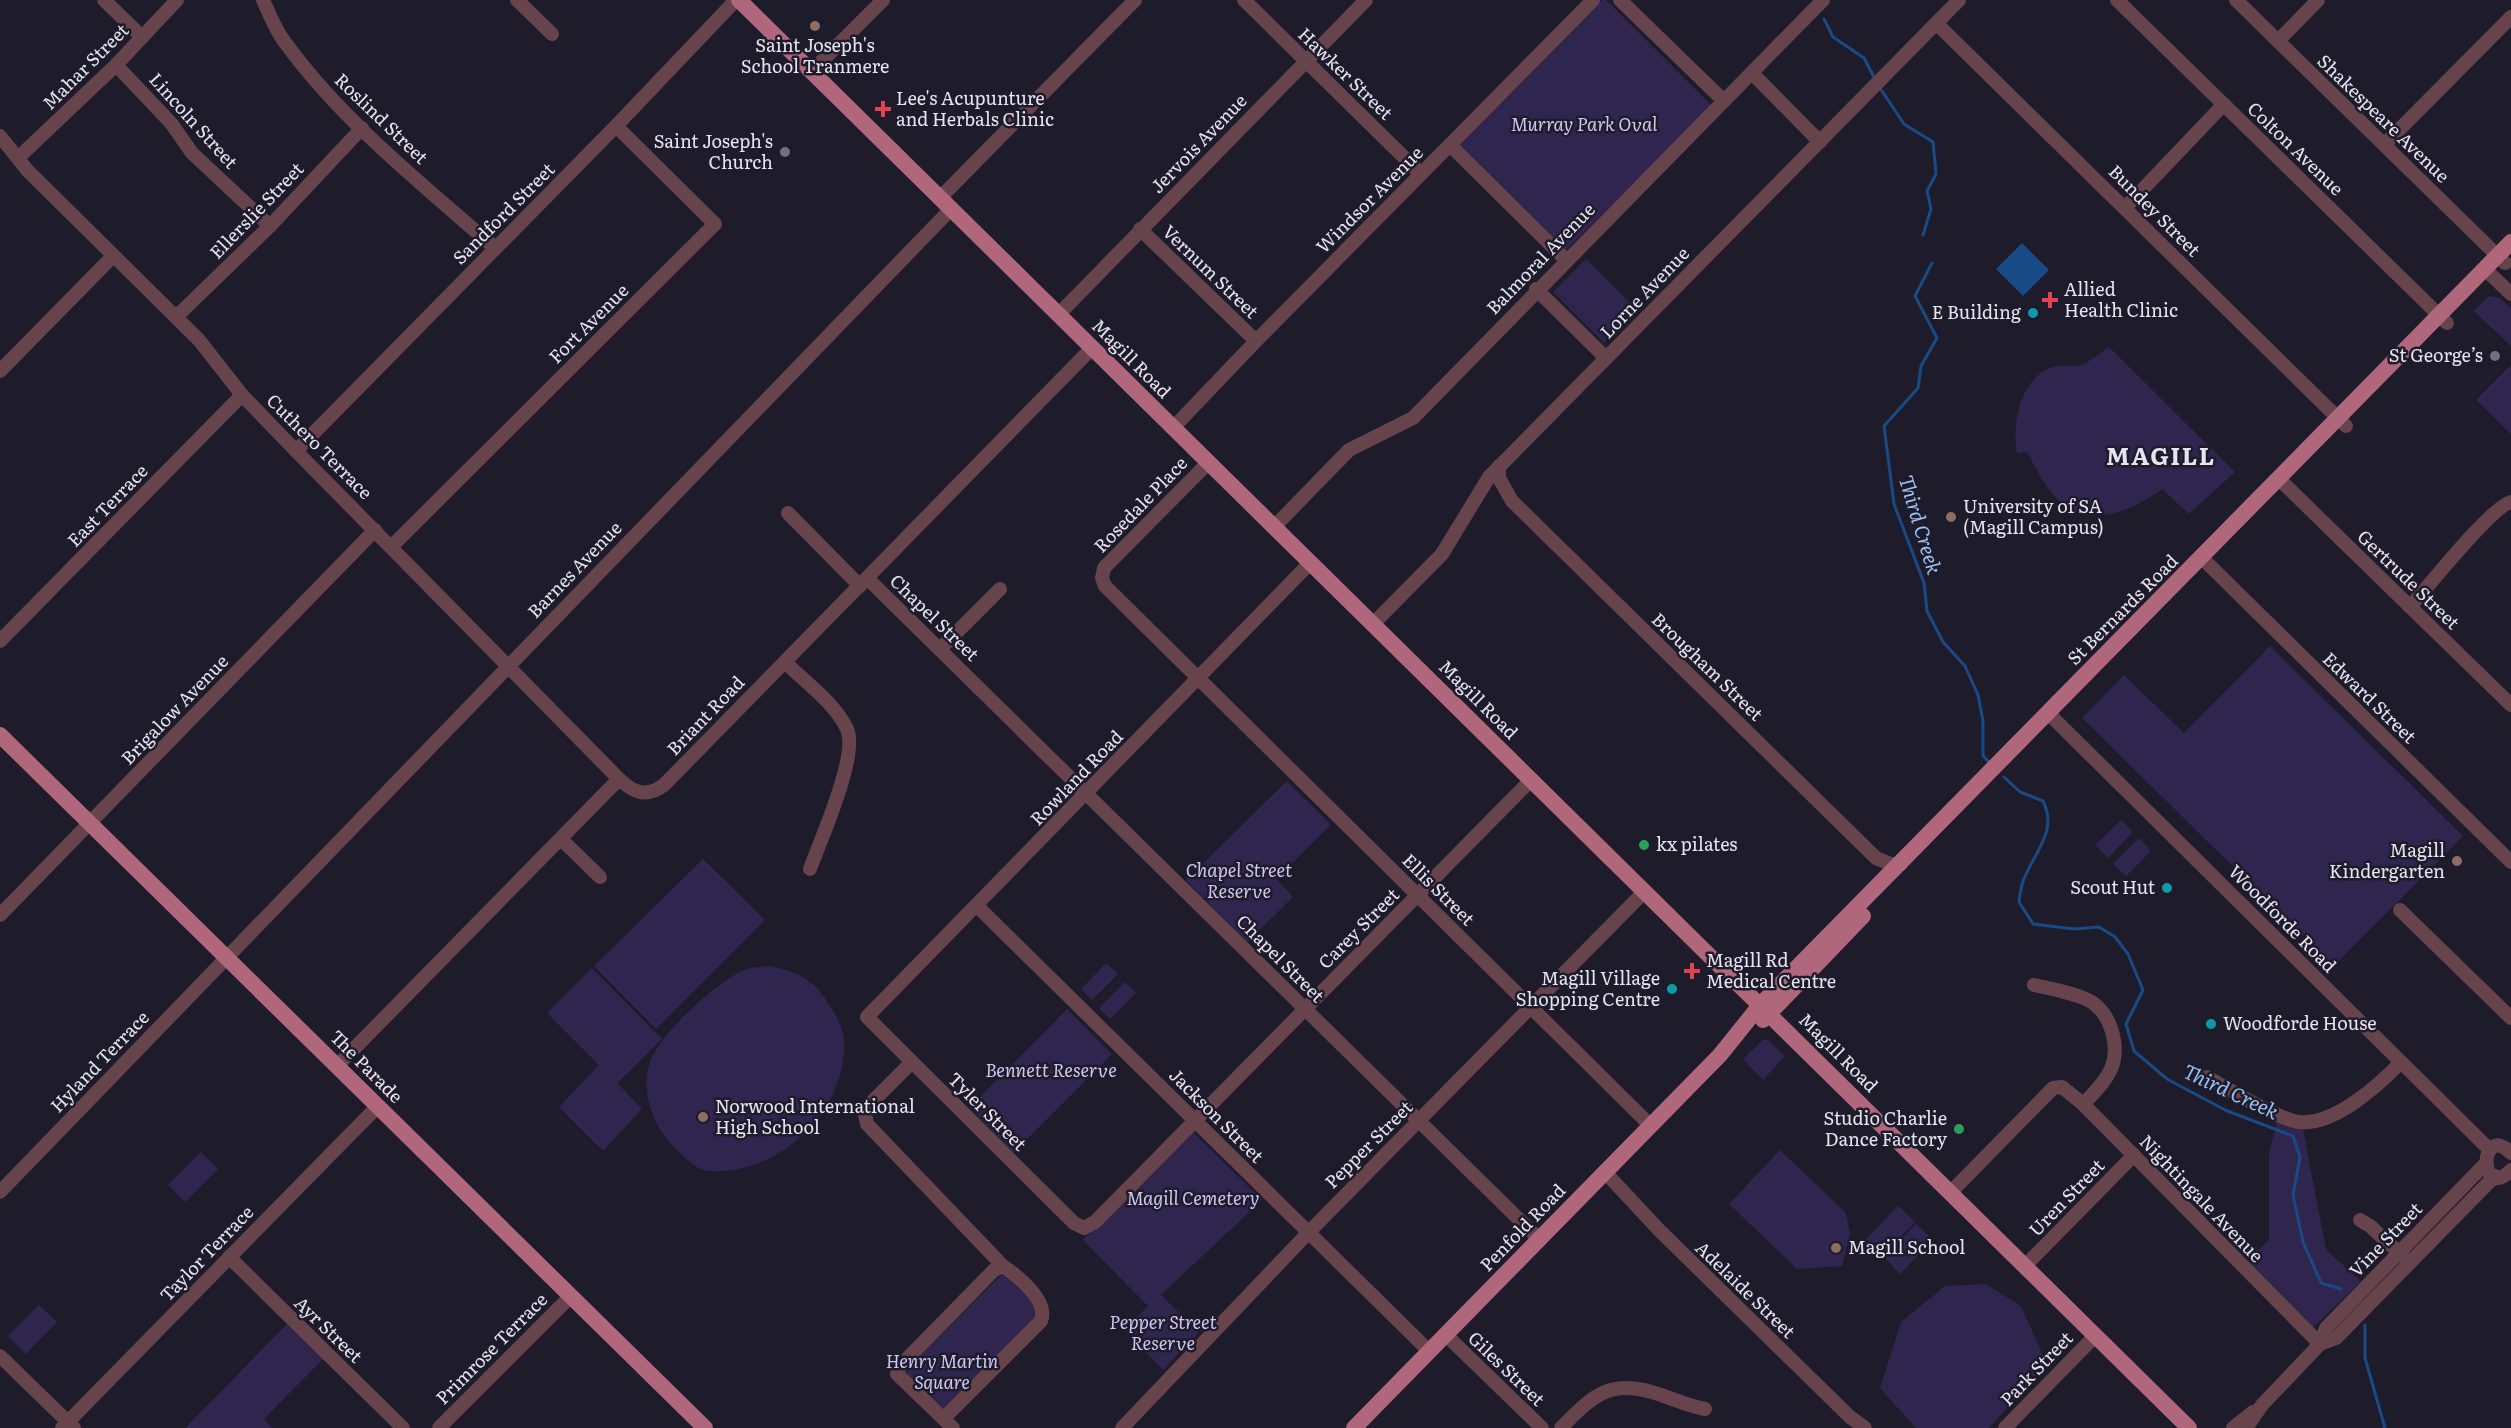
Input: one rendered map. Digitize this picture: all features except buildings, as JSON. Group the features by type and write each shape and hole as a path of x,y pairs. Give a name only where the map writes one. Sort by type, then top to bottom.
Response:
{"main road":[{"name":"Magill Road","path":"737,0 1373,624 1526,785 1645,891 2189,1428"},
{"name":"St Bernards Road","path":"1766,1009 1897,880 2052,717 2504,259 2511,242"},
{"name":"The Parade","path":"0,735 705,1428"},
{"name":"St Bernards Road","path":"1766,1009 1883,881 2015,755"},
{"name":"Penfold Road","path":"1354,1428 1766,1009"}],"street":[{"path":"104,0 142,37"},
{"name":"Mahar Street","path":"20,157 116,65 177,0"},
{"name":"Roslind Street","path":"263,0 282,39 316,81 362,128 495,248"},
{"path":"517,0 552,34"},
{"name":"Sandford Street","path":"296,451 737,0"},
{"path":"812,72 883,0"},
{"name":"Barnes Avenue","path":"226,957 507,666 1135,0"},
{"name":"Hawker Street","path":"1244,0 1421,174"},
{"name":"Jervois Avenue","path":"1058,315 1366,0"},
{"name":"Windsor Avenue","path":"1173,428 1593,0"},
{"path":"1620,0 1724,101"},
{"name":"Balmoral Avenue","path":"1274,526 1349,450 1413,418 1536,289 1823,0"},
{"name":"Lorne Avenue","path":"1373,624 1442,554 1477,494 1499,466 1959,0"},
{"name":"Colton Avenue","path":"2117,0 2443,320"},
{"name":"Shakespeare Avenue","path":"2236,0 2504,259"},
{"path":"2278,41 2318,0"},
{"path":"2384,145 2511,17"},
{"name":"Bundey Street","path":"1936,23 2342,422"},
{"name":"Lincoln Street","path":"116,65 171,123 192,153 270,226"},
{"path":"1752,73 1820,142"},
{"path":"2125,208 2224,104"},
{"name":"Fort Avenue","path":"390,547 715,224 616,126"},
{"name":"Ellerslie Street","path":"176,318 270,226 362,128"},
{"name":"Cuthero Terrace","path":"0,136 20,157 27,170 199,340 242,395 619,779"},
{"path":"1450,145 1566,260"},
{"name":"Vernum Street","path":"1140,229 1256,341"},
{"path":"0,371 113,256"},
{"path":"2490,273 2511,294"},
{"path":"1536,289 1606,358"},
{"name":"Briant Road","path":"619,779 641,794 653,793 864,582 1092,348"},
{"name":"East Terrace","path":"0,641 242,395"},
{"name":"Rosedale Place","path":"1198,680 1115,597 1105,586 1102,578 1104,568 1209,462"},
{"name":"Brougham Street","path":"1499,466 1499,478 1512,501"},
{"name":"Gertrude Street","path":"2284,483 2511,705"},
{"name":"Brougham Street","path":"1477,494 1494,491 1512,501 1876,858 1883,881"},
{"path":"2410,607 2480,528 2502,506 2511,502"},
{"name":"Chapel Street","path":"788,513 940,649 1539,1239"},
{"name":"Brigalow Avenue","path":"0,915 375,530"},
{"name":"Edward Street","path":"2205,562 2511,862"},
{"name":"Rowland Road","path":"867,1017 1310,563"},
{"path":"940,649 1000,589"},
{"path":"785,662 839,716 849,732 847,766 810,869"},
{"name":"Ellis Street","path":"1198,680 1652,1126"},
{"name":"Woodforde Road","path":"2052,717 2401,1062 2504,1147"},
{"path":"337,1066 562,840 619,779"},
{"name":"Carey Street","path":"1084,1228 1095,1222 1526,785"},
{"path":"562,840 600,877"},
{"path":"1876,858 1890,864 1901,864"},
{"name":"Pepper Street","path":"1122,1428 1308,1233 1645,891"},
{"name":"Jackson Street","path":"977,906 1429,1352"},
{"path":"2400,910 2511,1018"},
{"name":"Hyland Terrace","path":"0,1192 226,957"},
{"path":"2034,985 2090,1001 2106,1015 2115,1038 2116,1053 2113,1067 2101,1087 2083,1104"},
{"name":"Tyler Street","path":"867,1017 1074,1224 1084,1228"},
{"path":"2207,1077 2239,1095 2298,1122 2319,1120 2364,1096 2401,1062"},
{"path":"911,1063 864,1110 867,1124 1003,1266 1041,1302 1044,1312 1041,1321 948,1423 918,1397 897,1374 901,1365 994,1270 1003,1266"},
{"name":"Nightingale Avenue","path":"1951,1192 2053,1088 2057,1086 2068,1089 2320,1344"},
{"name":"Taylor Terrace","path":"68,1426 229,1257 378,1106"},
{"path":"2504,1147 2485,1164 2495,1176 2503,1176 2511,1171"},
{"name":"Uren Street","path":"2025,1266 2134,1155"},
{"name":"Vine Street","path":"2320,1344 2323,1332 2485,1164"},
{"name":"Adelaide Street","path":"1605,1172 1621,1192 1719,1289 1851,1418 1865,1428"},
{"name":"Vine Street","path":"2233,1428 2262,1405 2320,1344 2336,1338 2495,1176"},
{"path":"2360,1220 2370,1226 2410,1263"},
{"name":"Ayr Street","path":"229,1257 403,1428"},
{"name":"Primrose Terrace","path":"439,1428 571,1296"},
{"name":"Giles Street","path":"1446,1335 1542,1428"},
{"name":"Park Street","path":"2004,1428 2096,1335"},
{"path":"0,1356 68,1426"},
{"path":"1561,1428 1602,1392 1622,1386 1705,1409"},
{"name":"Vine Street","path":"2246,1428 2262,1405"}],"green space":[{"name":"Murray Park Oval","path":"1602,0 1606,0 1712,106 1566,250 1455,144"},
{"path":"1586,259 1636,309 1604,343 1553,292"},
{"path":"2489,296 2500,298 2511,308 2511,346 2474,311"},
{"path":"2109,347 2235,472 2189,514 2162,489 2132,507 2110,514 2087,515 2076,512 2067,508 2053,494 2027,452 2017,453 2017,417 2024,394 2031,383 2049,368 2081,365"},
{"path":"2511,365 2511,434 2476,400"},
{"path":"2270,646 2463,836 2334,966 2082,718 2124,675 2184,733"},
{"name":"Chapel Street Reserve","path":"1287,781 1331,825 1276,879 1293,897 1247,942 1186,880"},
{"path":"2121,820 2133,832 2108,858 2095,845"},
{"path":"2139,838 2151,851 2126,876 2113,864"},
{"path":"703,859 765,920 656,1029 594,966"},
{"path":"1106,963 1118,974 1092,1000 1081,989"},
{"path":"769,966 803,977 817,988 833,1011 844,1040 843,1063 836,1086 826,1107 812,1126 776,1155 754,1165 732,1170 714,1172 701,1169 690,1163 673,1146 654,1118 647,1084 650,1062 665,1037 704,998 742,971"},
{"path":"592,968 662,1039 617,1083 642,1109 603,1151 559,1107 599,1065 547,1013"},
{"path":"1125,982 1136,993 1110,1019 1099,1008"},
{"name":"Bennett Reserve","path":"1067,1009 1112,1054 1013,1153 970,1107"},
{"path":"1764,1039 1785,1056 1763,1080 1743,1059"},
{"path":"2277,1122 2303,1129 2326,1250 2361,1281 2311,1330 2246,1263 2269,1239 2269,1154"},
{"name":"Magill Cemetery","path":"1192,1131 1262,1200 1161,1295 1199,1332 1163,1370 1124,1330 1148,1306 1083,1240"},
{"path":"1780,1150 1846,1213 1850,1234 1842,1266 1797,1269 1729,1204"},
{"path":"201,1152 218,1169 185,1202 168,1185"},
{"path":"1898,1206 1915,1222 1882,1256 1866,1239"},
{"path":"1916,1224 1933,1240 1900,1274 1884,1257"},
{"name":"Henry Martin Square","path":"1006,1275 1037,1304 1036,1318 949,1407 942,1408 908,1380 907,1371 913,1362 1000,1276"},
{"path":"1986,1284 2021,1306 2047,1364 1989,1428 1916,1428 1880,1388 1901,1322 1945,1286"},
{"path":"39,1305 57,1322 26,1354 8,1336"},
{"path":"291,1320 327,1355 264,1419 272,1428 185,1428"}],"water":[{"path":"2022,243 2049,270 2023,296 1996,269"}],"waterway":[{"name":"Third Creek","path":"1824,19 1833,37 1864,58 1875,79"},
{"name":"Third Creek","path":"1880,88 1904,124 1933,142 1936,174 1927,191 1931,209 1923,235"},
{"name":"Third Creek","path":"1932,263 1915,296 1937,338 1921,366 1918,388 1884,426 1894,504 1924,583 1927,611 1943,642 1965,666 1978,695 1983,721 1983,756 1990,763"},
{"name":"Third Creek","path":"2004,777 2020,792 2043,801 2047,812 2048,822 2043,841 2023,881 2019,902 2033,924 2074,929 2099,927 2115,937 2128,954 2143,990 2126,1024 2134,1051 2167,1079 2225,1110 2293,1136 2300,1157 2293,1195 2303,1242 2321,1283 2341,1289"},
{"name":"Third Creek","path":"2365,1325 2365,1358 2385,1428"}],"place":[{"name":"Saint Joseph's School Tranmere","path":"815,26"},
{"name":"Lee's Acupunture and Herbals Clinic","path":"883,109"},
{"name":"Saint Joseph's Church","path":"785,152"},
{"name":"Allied Health Clinic","path":"2050,300"},
{"name":"E Building","path":"2033,313"},
{"name":"St George’s","path":"2495,356"},
{"name":"University of SA (Magill Campus)","path":"1951,517"},
{"name":"kx pilates","path":"1644,845"},
{"name":"Magill Kindergarten","path":"2457,861"},
{"name":"Scout Hut","path":"2167,888"},
{"name":"Magill Rd Medical Centre","path":"1692,971"},
{"name":"Magill Village Shopping Centre","path":"1672,989"},
{"name":"Woodforde House","path":"2211,1024"},
{"name":"Norwood International High School","path":"703,1117"},
{"name":"Studio Charlie Dance Factory","path":"1959,1129"},
{"name":"Magill School","path":"1836,1248"}],"district":[{"name":"MAGILL","path":"2161,457"}],"park label":[{"name":"Pepper Street Reserve","path":"1163,1333"}]}
